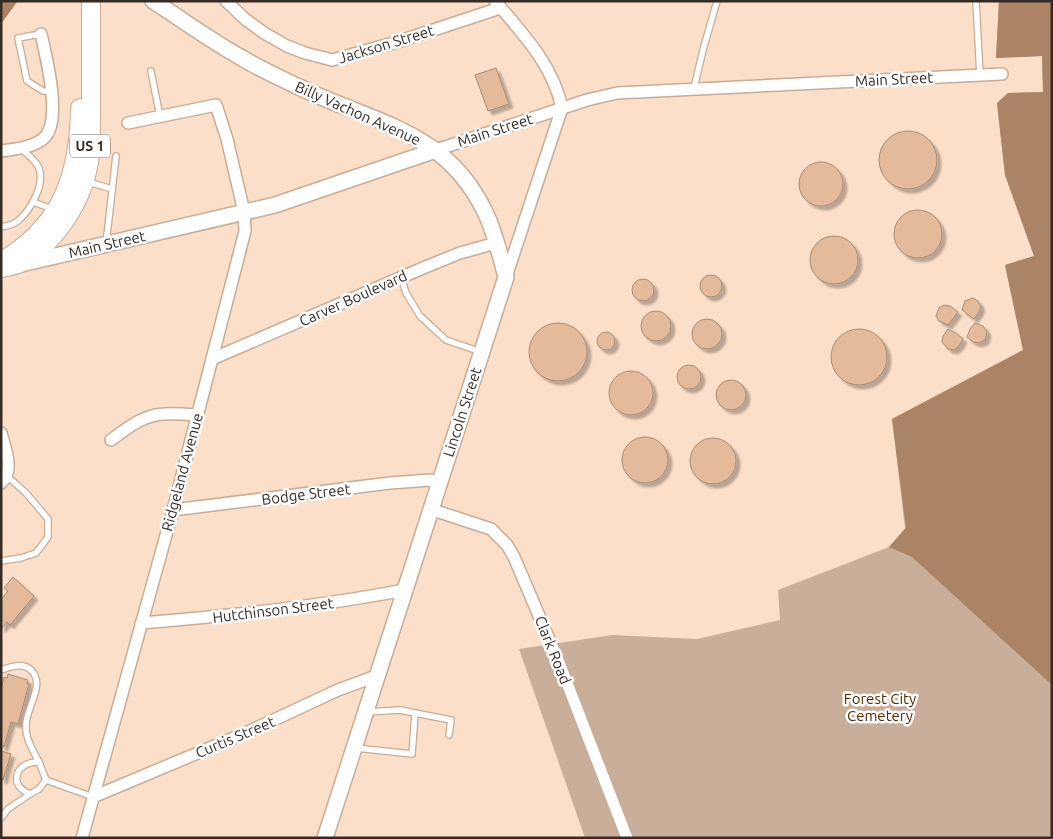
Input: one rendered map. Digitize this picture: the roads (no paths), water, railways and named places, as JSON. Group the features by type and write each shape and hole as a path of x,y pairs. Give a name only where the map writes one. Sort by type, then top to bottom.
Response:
{"main road":[{"name":"US 1","path":"7,265 48,222 68,188 73,173 78,139 80,1"},
{"name":"US 1","path":"7,265 42,248 69,213 85,181 91,135 91,1"},
{"name":"Billy Vachon Avenue","path":"153,1 244,60 302,88 405,132 436,150 458,170 486,213 506,277"},
{"name":"Main Street","path":"7,265 244,212 308,195 436,150"},
{"name":"Lincoln Street","path":"325,838 506,277"}],"street":[{"name":"Jackson Street","path":"226,1 245,19 264,33 287,46 332,60 397,42 498,4"},
{"path":"498,4 547,66 554,81 562,108"},
{"path":"1,151 35,143 44,138 51,129 51,78 41,34"},
{"name":"Main Street","path":"436,150 587,100 617,93 1002,74"},
{"name":"Ridgeland Avenue","path":"82,838 173,510 245,230 244,212 227,139 216,105 160,117"},
{"name":"Lincoln Street","path":"506,277 562,108"},
{"path":"128,123 160,117"},
{"name":"Carver Boulevard","path":"212,359 401,277 460,253 496,243"},
{"path":"112,440 140,420 150,416 168,413 197,415"},
{"path":"1,433 9,463 4,480"},
{"name":"Bodge Street","path":"173,510 390,483 431,480 439,482"},
{"name":"Clark Road","path":"430,509 490,529 507,545 514,557 560,665 627,838"},
{"name":"Hutchinson Street","path":"141,623 197,619 356,600 404,590"},
{"name":"Curtis Street","path":"93,797 250,731 338,690 376,676"}],"lane":[{"path":"694,88 702,50 717,1"},
{"path":"976,1 980,76"},
{"path":"41,34 18,38 27,82 43,91 52,92"},
{"path":"151,71 160,117"},
{"path":"1,227 18,221 37,194 41,174 34,159 20,148"},
{"path":"106,244 116,156"},
{"path":"85,181 112,189"},
{"path":"33,202 56,210"},
{"path":"401,277 406,294 420,316 446,340 481,352"},
{"path":"1,561 21,558 36,553 48,537 48,519 26,493 4,480"},
{"path":"1,670 25,666 32,670 37,682 27,716 26,727 30,745 46,780 93,797"},
{"path":"365,712 400,710 451,720 449,735"},
{"path":"354,747 412,754 415,713"},
{"path":"30,794 22,791 17,785 16,776 22,766 31,762 39,762"},
{"path":"1,818 8,809 39,789 46,780"}],"park label":[{"name":"Forest City Cemetery","path":"880,706"}]}
